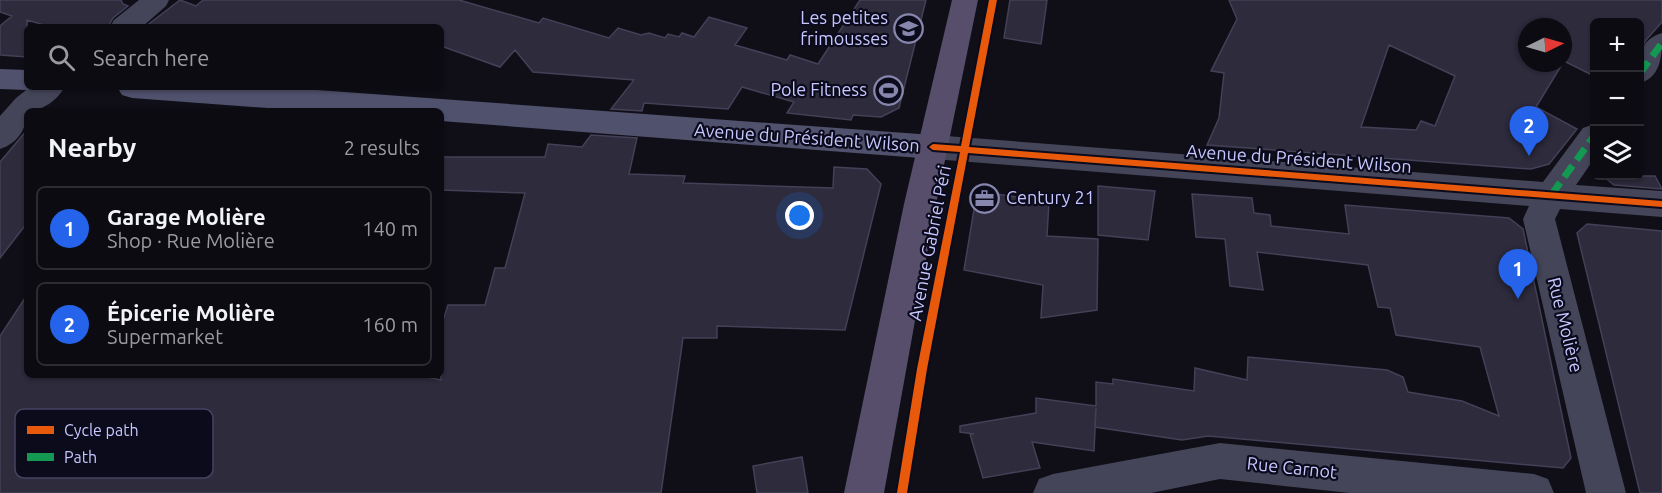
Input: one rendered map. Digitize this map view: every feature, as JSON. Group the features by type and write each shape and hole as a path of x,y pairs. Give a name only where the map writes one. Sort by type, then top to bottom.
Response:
{"main road":[{"name":"Avenue Gabriel Péri","path":"864,493 920,204 965,0"}],"street":[{"path":"128,24 156,0"},
{"path":"0,79 24,81"},
{"path":"24,108 46,90"},
{"name":"Avenue du Président Wilson","path":"172,90 412,108"},
{"path":"0,137 24,108"},
{"name":"Avenue du Président Wilson","path":"444,110 1662,204"},
{"name":"Rue Molière","path":"1590,142 1552,195 1539,219 1606,493"},
{"name":"Rue Carnot","path":"1053,493 1220,460 1534,493"}],"building":[{"path":"0,0 121,0 128,6 113,18 110,24 41,24 27,20 27,24 24,24 24,57 0,55 0,26 12,16 0,12"},
{"path":"180,0 196,6 203,0 459,0 539,23 543,18 609,38 618,28 641,35 649,33 665,38 668,34 679,37 682,33 694,37 709,17 747,28 735,45 787,60 790,55 818,64 860,0 926,0 899,108 881,117 853,115 851,120 787,113 794,102 742,87 728,109 644,103 642,111 611,109 634,80 533,72 515,50 500,67 444,47 444,24 149,24"},
{"path":"1010,0 1047,0 1041,44 1004,38"},
{"path":"1229,0 1662,0 1662,22 1644,44 1644,18 1590,18 1590,74 1572,65 1572,18 1518,18 1518,72 1557,72 1536,107 1577,129 1549,164 1531,169 1207,145 1219,118 1224,73 1211,71 1237,19","holes":["1389,45 1455,76 1435,126 1421,121 1416,130 1361,127"]},
{"path":"24,134 24,227 0,258 0,162"},
{"path":"591,135 637,138 629,174 685,176 683,183 833,188 834,167 867,169 881,184 845,330 717,326 717,338 683,338 661,493 0,493 0,336 24,300 24,378 432,378 441,380 444,378 444,318 448,305 485,305 495,268 505,268 525,193 444,190 444,157 545,157 548,144 582,147"},
{"path":"1644,176 1655,176 1662,189 1614,185 1608,180 1644,180"},
{"path":"1098,186 1155,191 1148,240 1098,235"},
{"path":"977,191 1049,202 1047,236 1098,239 1097,310 1041,318 1043,285 964,270"},
{"path":"1192,194 1252,198 1254,213 1270,215 1271,226 1349,234 1345,205 1509,218 1523,229 1571,458 1563,468 1208,436 1182,440 1095,427 1094,451 1032,442 1040,468 983,478 970,434 974,434 960,432 960,426 1036,413 1036,398 1096,406 1096,382 1113,384 1113,379 1194,391 1195,368 1247,380 1248,357 1387,370 1403,377 1408,392 1462,401 1499,416 1480,347 1396,335 1390,308 1378,307 1368,265 1257,252 1263,290 1230,286 1225,239 1196,237"},
{"path":"1587,224 1662,231 1662,493 1640,493 1577,233"},
{"path":"802,457 808,493 757,493 753,466"}],"marked path":[{"path":"1641,72 1662,43"},
{"path":"1552,194 1590,142"}],"cycle path":[{"path":"902,493 933,307 993,0"},
{"path":"933,147 1662,204"}],"place":[{"name":"Les petites frimousses","path":"909,28"},
{"name":"Pole Fitness","path":"888,90"},
{"name":"Épicerie Molière","path":"1529,156"},
{"name":"Century 21","path":"985,198"},
{"name":"Garage Molière","path":"1518,299"}]}
